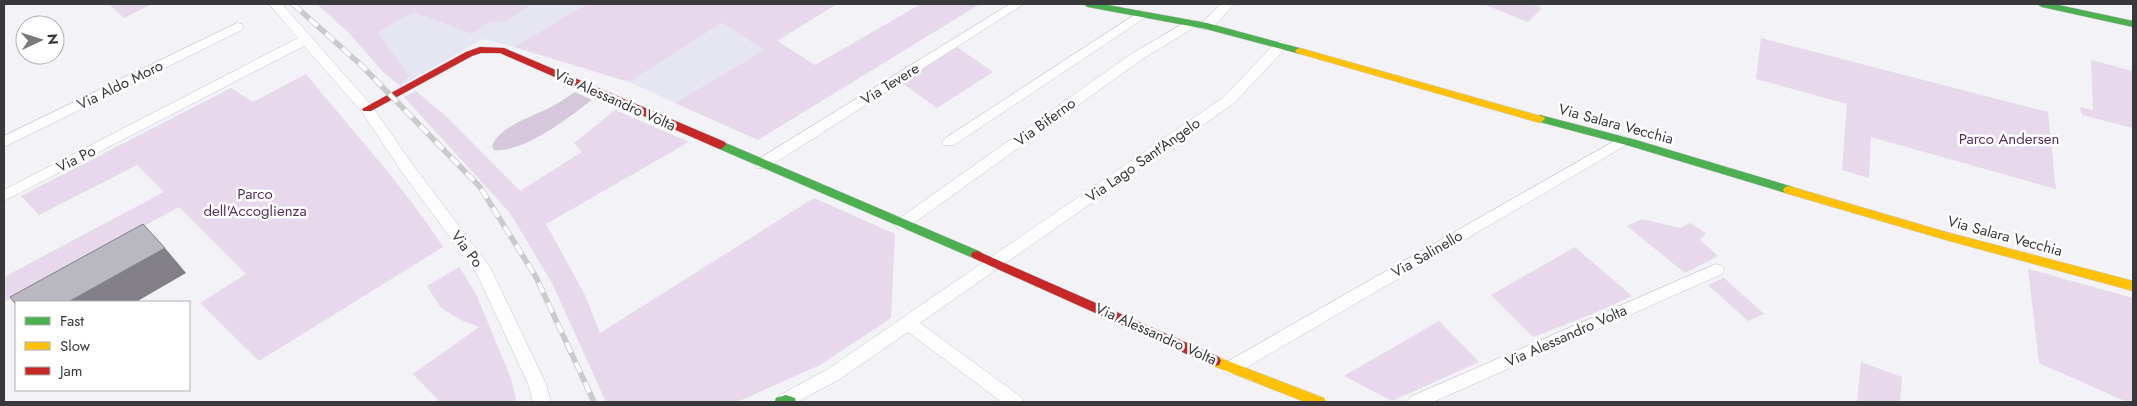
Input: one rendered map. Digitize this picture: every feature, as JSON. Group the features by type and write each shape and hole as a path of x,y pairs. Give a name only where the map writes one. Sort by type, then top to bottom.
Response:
{"street":[{"path":"276,4 367,109"},
{"name":"Via Tevere","path":"762,164 1018,4"},
{"name":"Via Salara Vecchia","path":"1088,4 1207,26 1281,45 1485,105 1623,141 1946,236 2133,286"},
{"path":"1207,26 1228,4"},
{"path":"2042,4 2133,24"},
{"path":"948,142 1142,14"},
{"name":"Via Biferno","path":"902,224 1136,57 1191,23"},
{"name":"Via Aldo Moro","path":"4,142 237,27"},
{"name":"Via Po","path":"4,196 307,39"},
{"name":"Via Lago Sant'Angelo","path":"995,263 1229,100 1281,45"},
{"name":"Via Alessandro Volta","path":"367,109 469,54 485,50 501,50 995,263 1232,368 1319,402"},
{"name":"Via Po","path":"367,109 407,168 484,271 537,384 542,402"},
{"name":"Via Salinello","path":"1232,368 1623,141"},
{"path":"786,402 834,374 995,263"},
{"name":"Via Alessandro Volta","path":"1416,402 1716,270"},
{"path":"908,323 1015,402"}],"shaded area":[{"path":"531,4 587,4 514,47 483,39 400,86 378,32 413,12 472,34 486,23 508,21"},
{"path":"722,23 764,50 675,103 629,82"},
{"path":"575,92 592,100 559,124 532,140 519,146 494,150 492,146 502,132"}],"green space":[{"path":"109,4 152,4 124,18"},
{"path":"317,4 531,4 508,21 487,23 472,34 413,12 378,32 408,75 400,86 384,73 349,33"},
{"path":"587,4 837,4 777,41 815,65 921,4 980,4 758,140 675,103 764,50 722,23 629,82 514,47"},
{"path":"1483,4 1533,4 1542,8 1528,22"},
{"name":"Parco Andersen","path":"1761,38 2048,112 2056,189 1871,137 1869,178 1842,170 1847,104 1756,79"},
{"path":"957,47 993,72 937,108 899,81"},
{"path":"2091,60 2133,71 2133,128 2082,115 2080,107 2093,110"},
{"name":"Parco dell'Accoglienza","path":"306,74 394,180 443,247 259,361 200,303 246,274 179,207 4,302 4,277 164,192 137,165 39,215 21,196 231,88 253,102"},
{"path":"416,91 450,120 520,191 582,152 574,143 615,110 689,142 546,224 585,295 600,333 814,198 895,234 891,318 820,365 737,402 606,402 553,285 510,213 404,97"},
{"path":"1642,219 1680,228 1690,223 1706,233 1700,240 1718,256 1685,273 1627,226"},
{"path":"1575,247 1632,296 1533,337 1491,295"},
{"path":"459,267 476,294 510,376 517,402 440,402 413,374 479,327 463,321 441,308 427,286"},
{"path":"2028,269 2133,298 2133,402 2127,402 2039,363"},
{"path":"1724,278 1764,314 1748,321 1708,285"},
{"path":"1439,321 1479,362 1392,401 1344,376"},
{"path":"1861,362 1902,377 1900,402 1857,402"}],"building":[{"path":"143,224 165,248 70,301 15,301 15,304 10,297"}],"railway":[{"path":"293,4 361,65 480,187 536,277 594,402"}],"traffic: fast":[{"path":"1088,4 1207,26 1300,51"},
{"path":"2042,4 2133,24"},
{"path":"1540,119 1632,143 1789,190"},
{"path":"721,145 977,255"},
{"path":"781,402 786,400 790,402"}],"traffic: slow":[{"path":"1300,51 1540,119"},
{"path":"1789,190 1946,236 2133,286"},
{"path":"1215,361 1319,402"}],"traffic: jam":[{"path":"367,109 469,54 480,50 501,50 721,145"},
{"path":"977,255 1215,361"}]}
